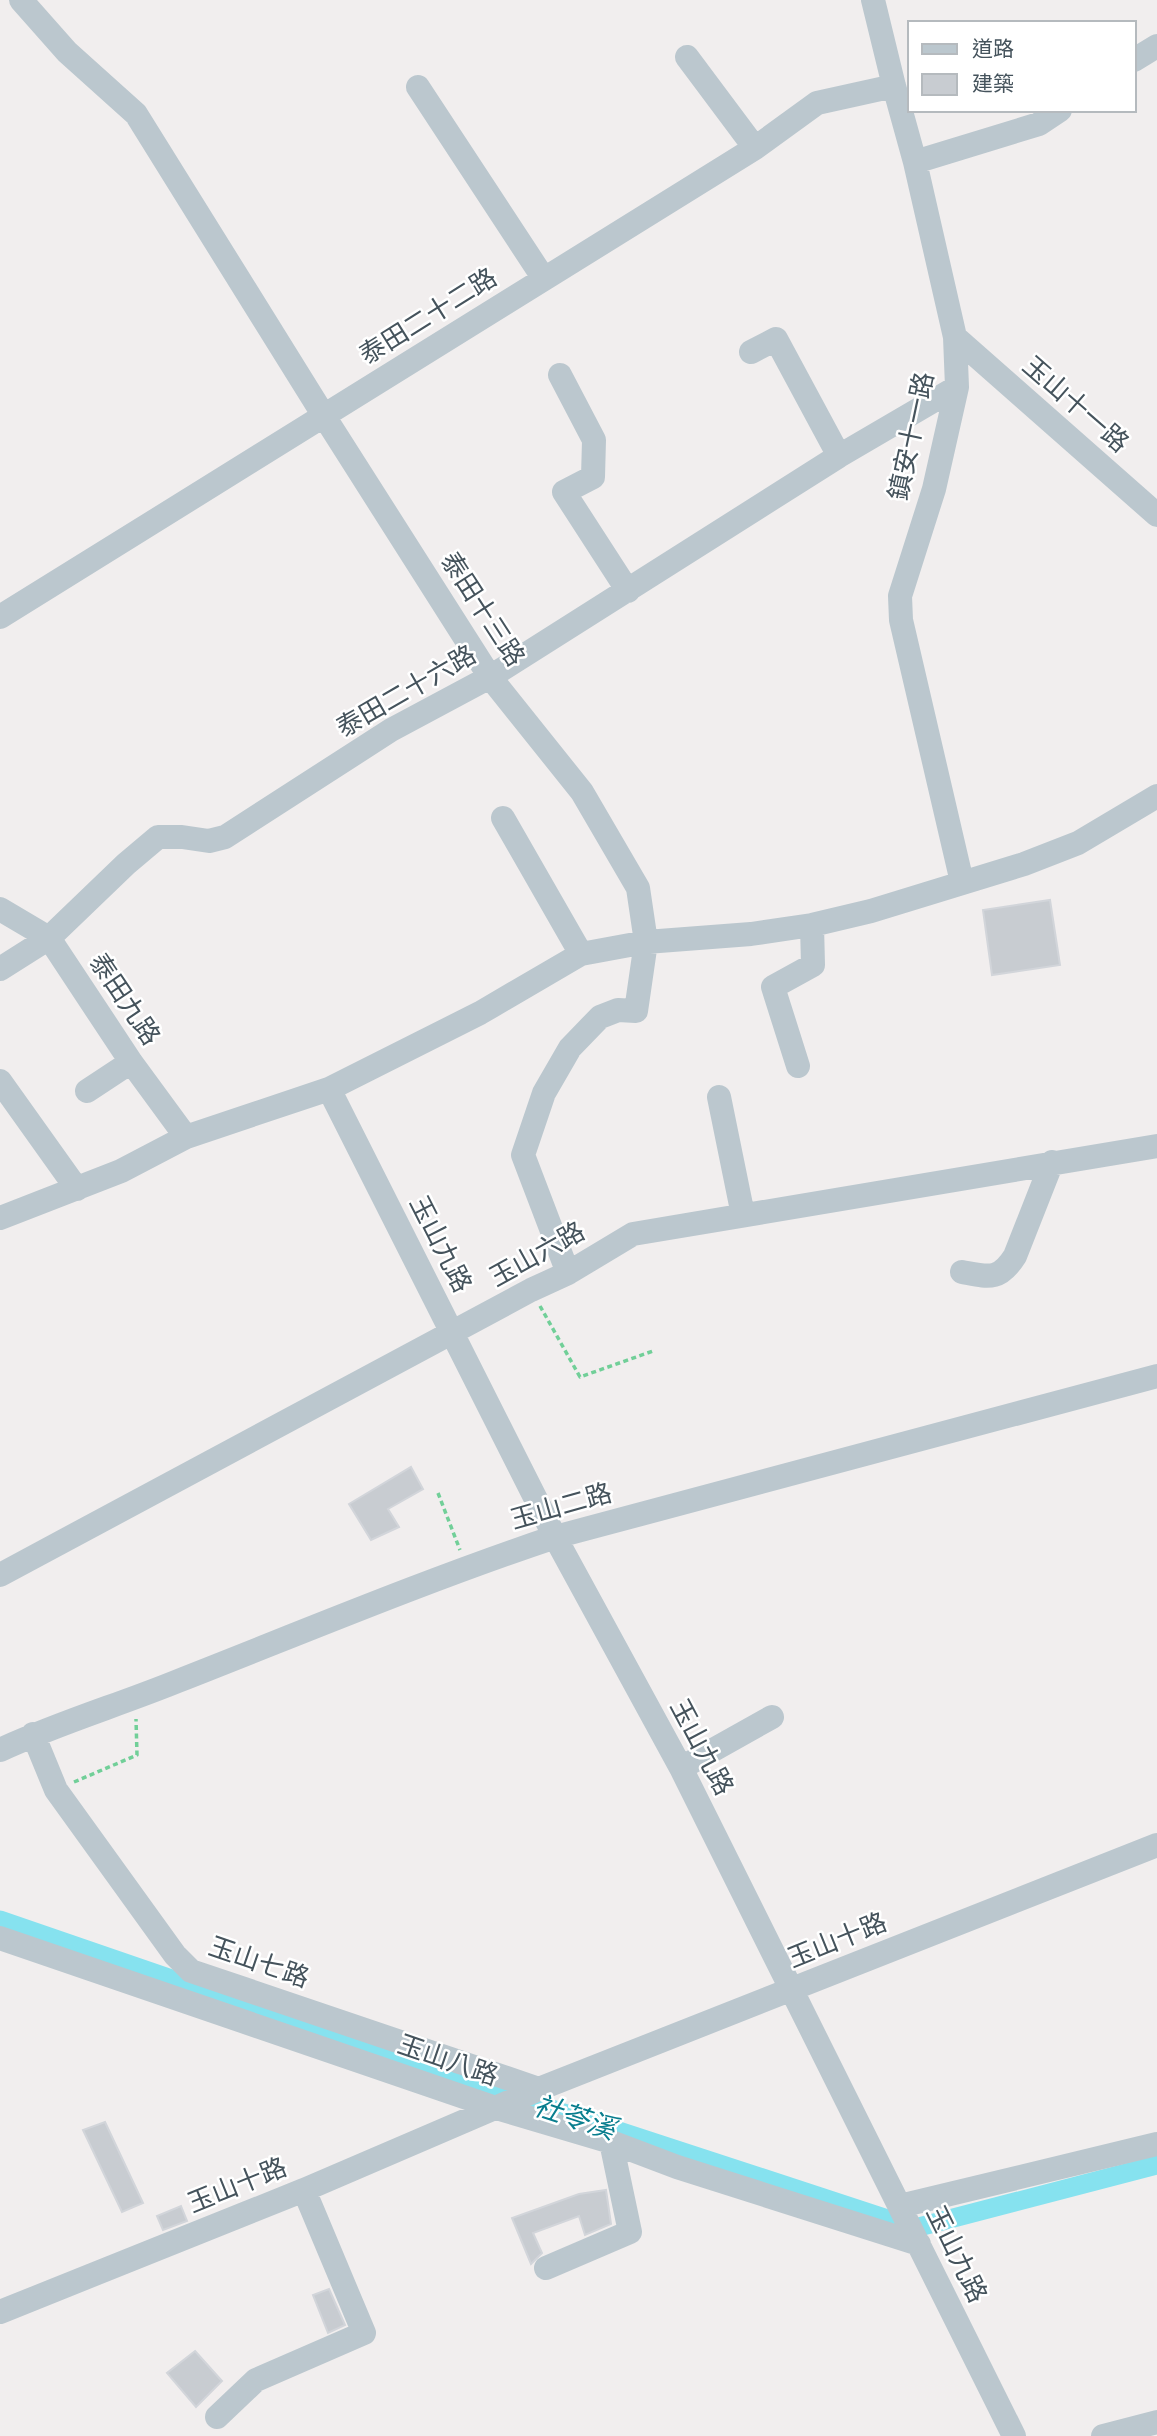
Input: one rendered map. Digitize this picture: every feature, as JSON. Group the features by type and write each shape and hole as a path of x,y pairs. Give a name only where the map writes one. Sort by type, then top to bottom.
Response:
{"street":[{"name":"泰田十三路","path":"21,0 67,52 136,114 490,677 582,792 638,888 646,942 636,1011 618,1010 600,1017 570,1048 544,1093 523,1155 568,1273"},
{"name":"鎮安十一路","path":"873,0 915,162 955,337 957,387 934,489 900,596 901,620 962,882"},
{"path":"1136,59 1157,46"},
{"path":"687,57 755,148"},
{"name":"泰田二十二路","path":"0,617 755,148 817,103 894,86"},
{"path":"418,87 544,279"},
{"path":"915,162 1039,124 1057,112"},
{"name":"玉山十一路","path":"955,337 1157,516"},
{"path":"751,352 776,339 839,456"},
{"path":"560,375 594,440 593,477 564,492 628,591"},
{"name":"泰田二十六路","path":"0,969 49,938 126,863 158,837 209,841 225,837 391,730 490,677 839,456 957,387"},
{"path":"0,1218 121,1171 187,1137 329,1089 480,1013 581,954 646,942 751,934 812,925 871,911 1024,864 1077,843 1157,796"},
{"path":"503,818 581,954"},
{"name":"泰田九路","path":"0,909 49,938 131,1062 187,1137"},
{"path":"798,1066 774,987 813,965 812,925"},
{"path":"87,1091 131,1062"},
{"path":"0,1081 77,1189"},
{"name":"玉山九路","path":"329,1089 555,1537 681,1768 1014,2436"},
{"path":"719,1097 743,1215"},
{"name":"玉山六路","path":"0,1575 531,1290 568,1273 633,1234 1157,1146"},
{"path":"962,1272 991,1278 1007,1269 1015,1256 1052,1162"},
{"name":"玉山二路","path":"0,1750 33,1734 135,1699 466,1567 555,1537 1157,1376"},
{"path":"681,1768 772,1717"},
{"name":"玉山七路","path":"33,1734 56,1790 175,1955 191,1972 539,2089"},
{"name":"玉山十路","path":"0,2312 304,2190 493,2107 1157,1845"},
{"name":"玉山八路","path":"0,1938 493,2107 611,2142 677,2167 916,2238"},
{"path":"546,2268 630,2232 611,2142"},
{"path":"900,2206 1157,2144"},
{"path":"217,2417 256,2380 363,2333 304,2190"},
{"path":"1104,2436 1157,2422"}],"path":[{"path":"531,1290 580,1377 653,1350"},
{"path":"438,1493 466,1567"},
{"path":"56,1790 137,1755 135,1699"}],"building":[{"path":"1050,900 1060,965 992,975 983,910"},
{"path":"411,1467 423,1489 388,1509 399,1527 371,1540 349,1504"},
{"path":"105,2122 143,2203 122,2212 83,2130"},
{"path":"606,2190 611,2224 585,2235 579,2216 533,2233 542,2253 531,2264 512,2218 579,2194"},
{"path":"181,2206 187,2221 163,2230 157,2216"},
{"path":"329,2289 345,2325 328,2333 313,2295"},
{"path":"195,2351 222,2381 196,2407 167,2373"}],"waterway":[{"name":"社苓溪","path":"0,1920 500,2092 915,2228 1157,2165"}]}
